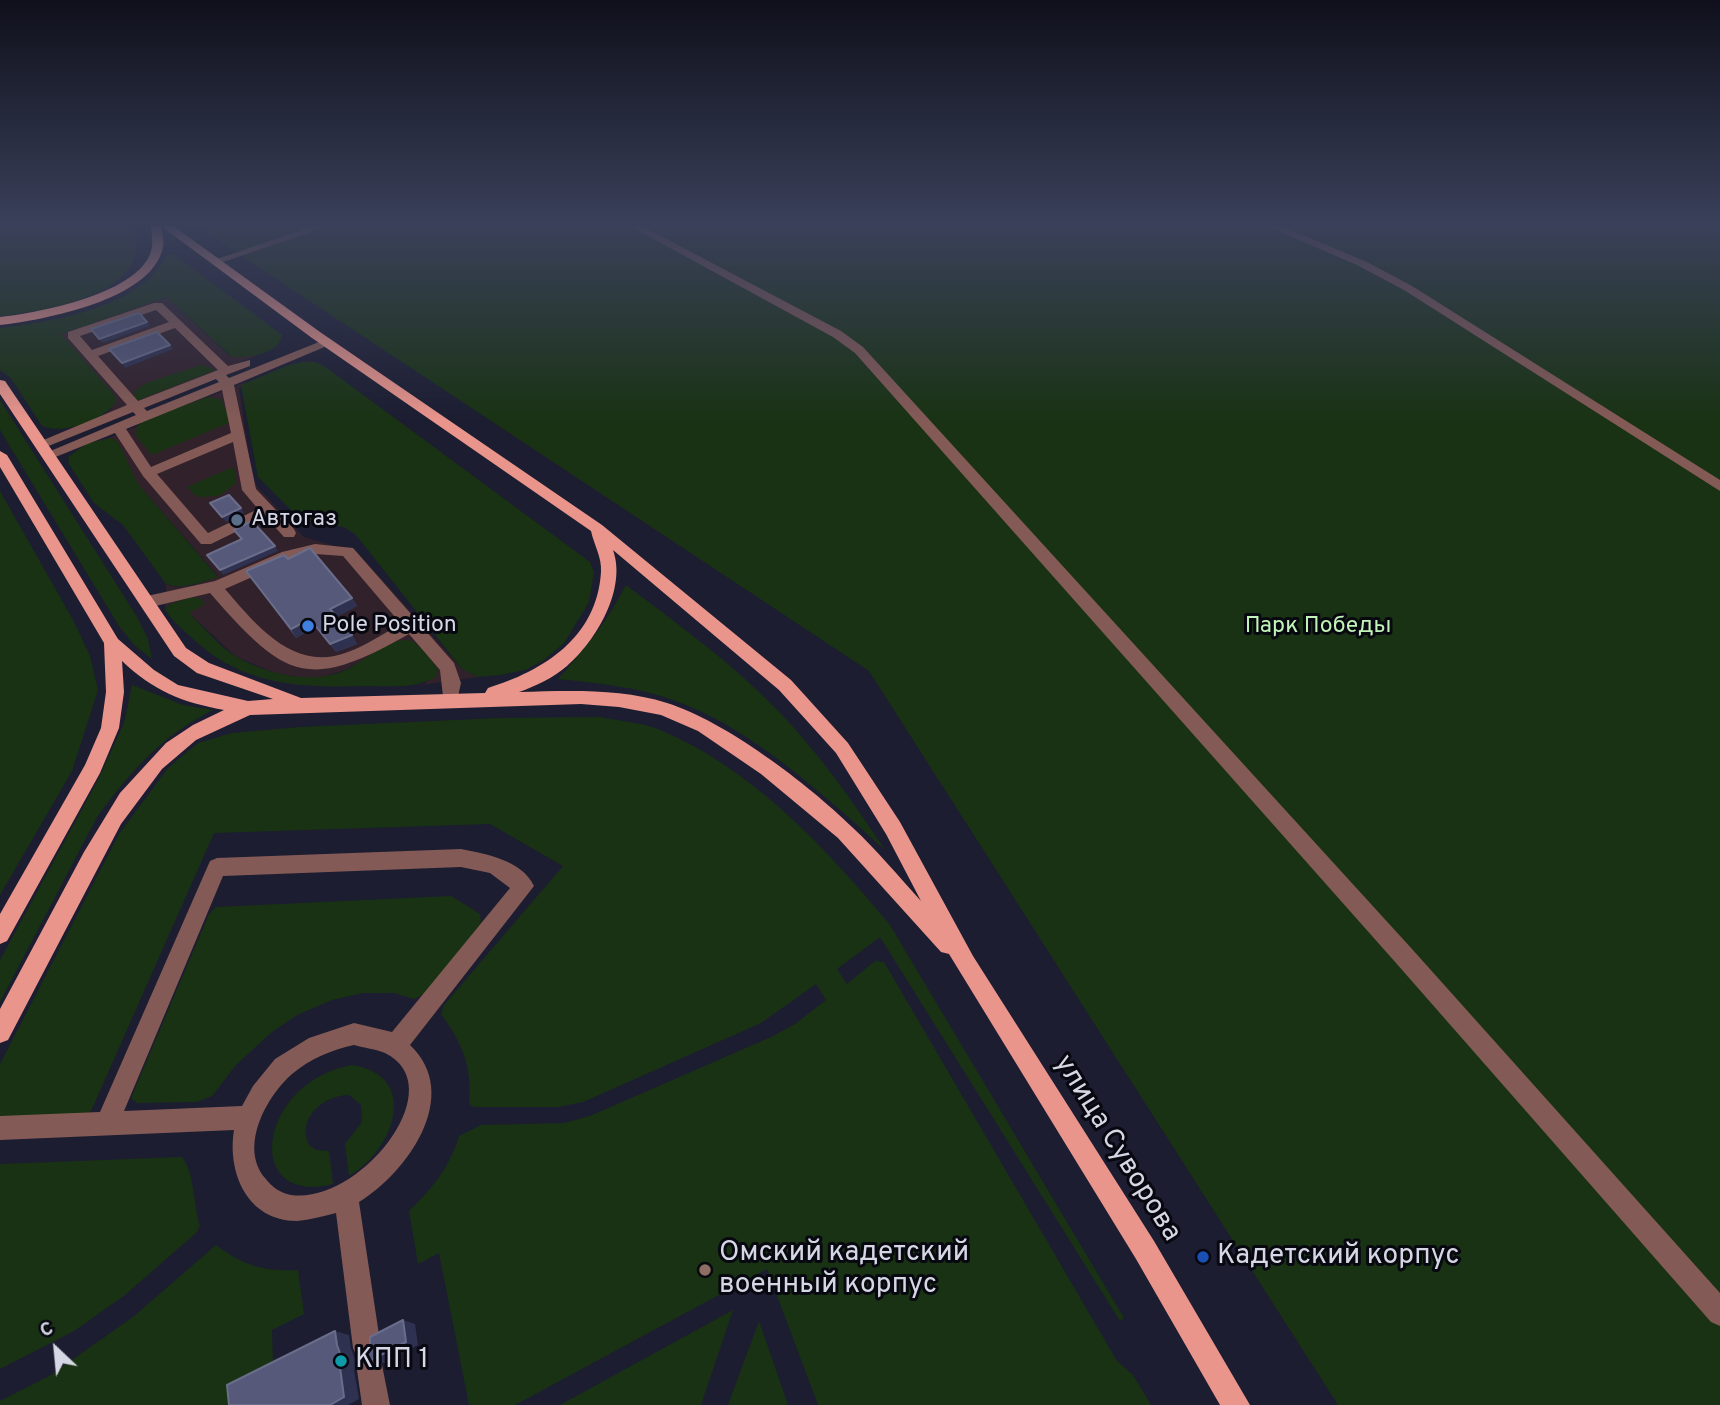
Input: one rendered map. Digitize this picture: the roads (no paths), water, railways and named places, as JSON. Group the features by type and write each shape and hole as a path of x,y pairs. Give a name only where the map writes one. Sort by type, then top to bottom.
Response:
{"main road":[{"path":"0,321 60,311 115,291"},
{"path":"256,291 322,339 597,528 785,685 842,748 894,828 965,963"},
{"path":"0,384 180,652 203,668 263,691 307,704"},
{"path":"0,454 112,643 148,675 172,690 205,700 248,708 581,697 619,700 664,709 704,726 768,769 845,832 965,963"},
{"path":"472,699 518,686 552,669 578,643 597,615 609,582 608,558 597,528"},
{"path":"0,934 93,768 110,728 115,692 112,643"},
{"path":"0,1032 96,849 121,808 146,775 172,748 197,730 248,708"},
{"name":"улица Суворова","path":"965,963 1145,1250 1236,1405"}],"street":[{"path":"756,291 837,334 859,350 1404,956 1720,1313"},
{"path":"1412,291 1720,486"},
{"path":"140,411 72,335 158,305 224,376 249,490 289,533"},
{"path":"90,355 177,323"},
{"path":"45,449 322,339"},
{"path":"45,449 118,427 140,411"},
{"path":"118,427 148,473 206,540 268,510"},
{"path":"148,473 238,435"},
{"path":"147,602 214,587 301,550 326,547 348,552 448,668 452,683 450,700"},
{"path":"214,587 268,646 298,663 324,665 351,658 411,626"},
{"path":"107,1123 217,867 461,858 495,865 524,886 397,1044"},
{"path":"354,1034 377,1035 397,1044 412,1059 419,1080 419,1105 411,1132 395,1159 372,1182 346,1198 319,1208 293,1209 270,1201 254,1187 245,1166 243,1142 250,1117 263,1091 282,1069 330,1039 354,1034"},
{"path":"0,1128 250,1117"},
{"path":"346,1198 376,1405"}],"place":[{"name":"Автогаз","path":"237,520"},
{"name":"Pole Position","path":"308,626"},
{"name":"Кадетский корпус","path":"1203,1257"},
{"name":"Омский кадетский военный корпус","path":"705,1270"},
{"name":"КПП 1","path":"341,1361"}],"park label":[{"name":"Парк Победы","path":"1318,627"}]}
